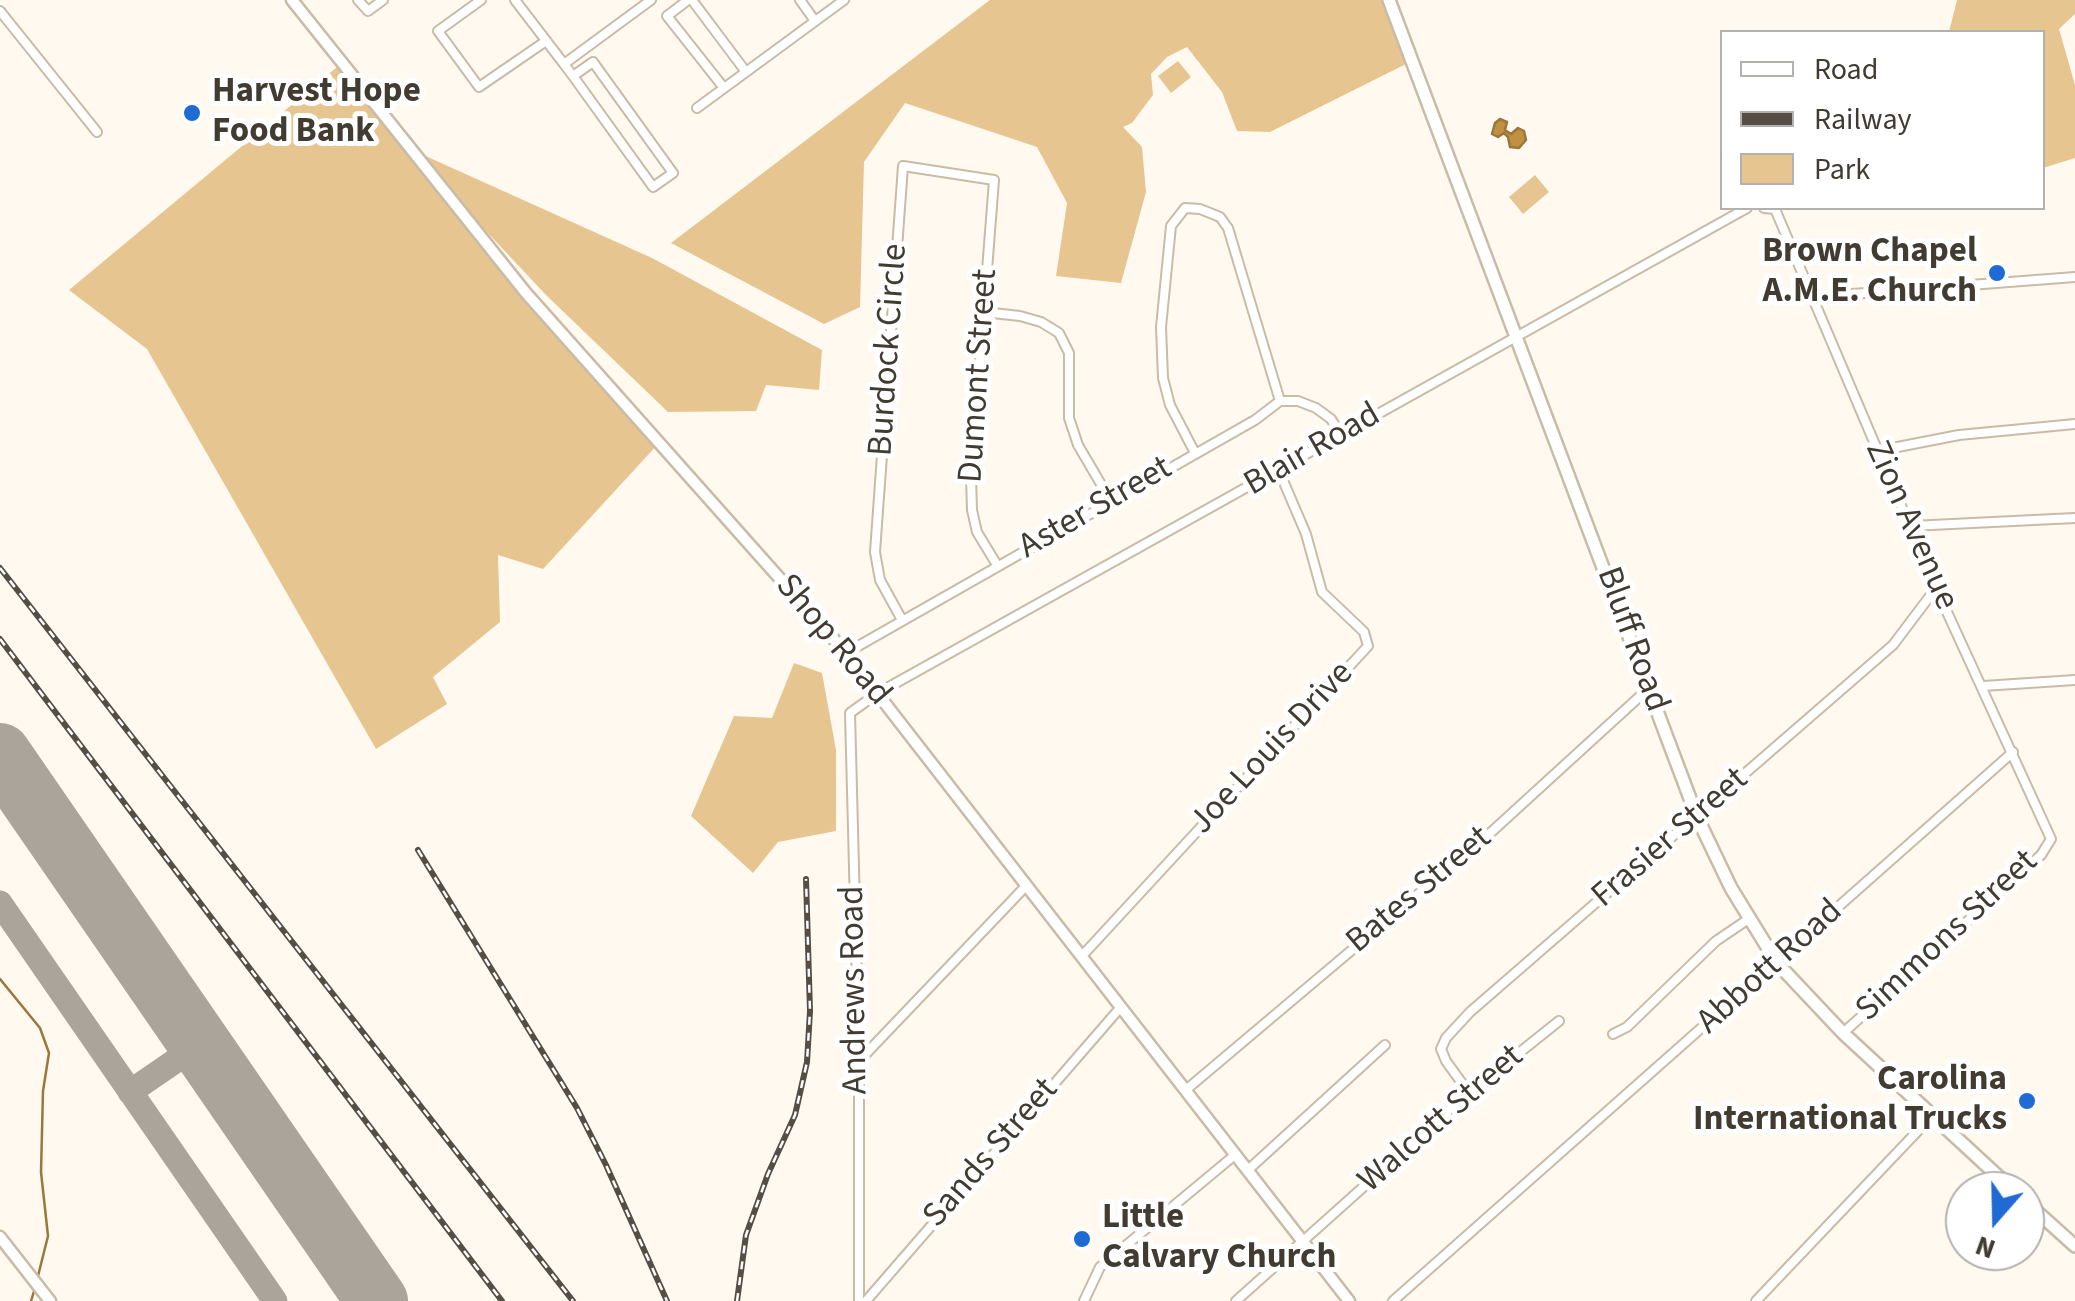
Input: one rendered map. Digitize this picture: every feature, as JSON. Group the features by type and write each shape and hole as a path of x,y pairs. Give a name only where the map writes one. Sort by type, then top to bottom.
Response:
{"main road":[{"name":"Bluff Road","path":"1389,0 1697,817 1731,888 1777,963 1843,1033 1992,1171"},
{"path":"2045,1219 2075,1246"}],"street":[{"name":"Shop Road","path":"292,0 526,293 846,653 1349,1301"},
{"path":"358,0 368,12 383,0"},
{"path":"481,0 438,32 479,88 546,41"},
{"path":"515,0 654,187 673,172 593,62 573,76"},
{"path":"626,0 634,12"},
{"path":"564,64 651,0"},
{"path":"724,88 667,16 690,0 746,72"},
{"path":"800,0 815,21"},
{"path":"697,108 838,2"},
{"path":"0,12 97,132"},
{"name":"Burdock Circle","path":"902,620 880,580 875,552 904,166 994,180"},
{"name":"Dumont Street","path":"994,180 971,476 977,532 998,565"},
{"path":"1196,452 1170,406 1163,378 1161,327 1171,226 1184,208 1220,216 1228,228 1280,401 1298,401 1316,408 1331,419 1341,435"},
{"name":"Blair Road","path":"878,693 1743,210"},
{"name":"Zion Avenue","path":"1775,210 1936,588 2051,839"},
{"path":"1813,298 2075,277"},
{"path":"983,312 1020,316 1059,333 1070,353 1069,418 1078,445 1112,503"},
{"name":"Aster Street","path":"846,653 1255,420 1280,401"},
{"path":"1877,451 1959,435 2075,424"},
{"name":"Joe Louis Drive","path":"1082,956 1368,646 1364,632 1322,592 1306,534 1279,471"},
{"path":"1910,526 2075,518"},
{"name":"Frasier Street","path":"1469,1093 1442,1049 1446,1038 1470,1012 1893,646 1936,588"},
{"path":"1983,686 2075,680"},
{"name":"Bates Street","path":"1187,1089 1487,836 1648,688"},
{"name":"Andrews Road","path":"862,1301 850,714 878,693"},
{"name":"Abbott Road","path":"1393,1301 2013,752"},
{"name":"Simmons Street","path":"1843,1033 2041,855 2051,839"},
{"path":"859,1061 1025,887"},
{"path":"1613,1034 1627,1027 1716,942 1750,918"},
{"name":"Sands Street","path":"862,1301 1120,1008"},
{"name":"Walcott Street","path":"1236,1301 1469,1093 1558,1020"},
{"path":"1249,1169 1384,1045"},
{"path":"1756,1301 1932,1116"},
{"path":"1084,1301 1100,1266 1236,1154"},
{"path":"0,1236 47,1298"}],"green space":[{"path":"990,0 1389,0 1412,61 1270,132 1237,131 1222,92 1187,47 1167,57 1151,74 1153,95 1132,123 1123,127 1142,147 1146,192 1121,283 1056,276 1067,203 1037,147 905,103 864,162 860,307 824,324 671,243"},
{"path":"1957,0 2075,0 2075,14 2059,29 2075,85 2075,158 2045,167 2045,30 1950,30"},
{"path":"1178,61 1191,77 1171,93 1158,76"},
{"path":"342,63 410,149 652,258 822,350 819,390 766,385 756,411 668,412 546,295 424,165 659,443 543,569 498,555 500,622 433,677 447,704 376,749 147,349 69,290"},
{"path":"1535,175 1549,192 1523,214 1509,197"},
{"path":"794,663 822,673 836,750 836,831 778,842 753,873 691,816 734,716 772,718"}],"shaded area":[{"path":"1500,119 1507,122 1505,130 1511,134 1518,128 1524,131 1526,140 1519,148 1510,147 1504,133 1498,137 1492,134"}],"waterway":[{"path":"0,979 40,1028 49,1053 43,1091 41,1172 48,1236 37,1280"},
{"path":"31,1301 35,1288"}],"taxiway":[{"path":"0,903 275,1301"},
{"path":"130,1092 200,1044"}],"runway":[{"path":"0,754 377,1301"}],"railway":[{"path":"0,568 573,1301"},
{"path":"0,639 502,1301"},
{"path":"418,850 577,1108 667,1301"},
{"path":"737,1301 746,1235 795,1115 807,1062 810,1011 806,879"}],"place":[{"name":"Harvest Hope Food Bank","path":"192,113"},
{"name":"Brown Chapel A.M.E. Church","path":"1997,273"},
{"name":"Carolina International Trucks","path":"2027,1101"},
{"name":"Little Calvary Church","path":"1082,1239"}]}
